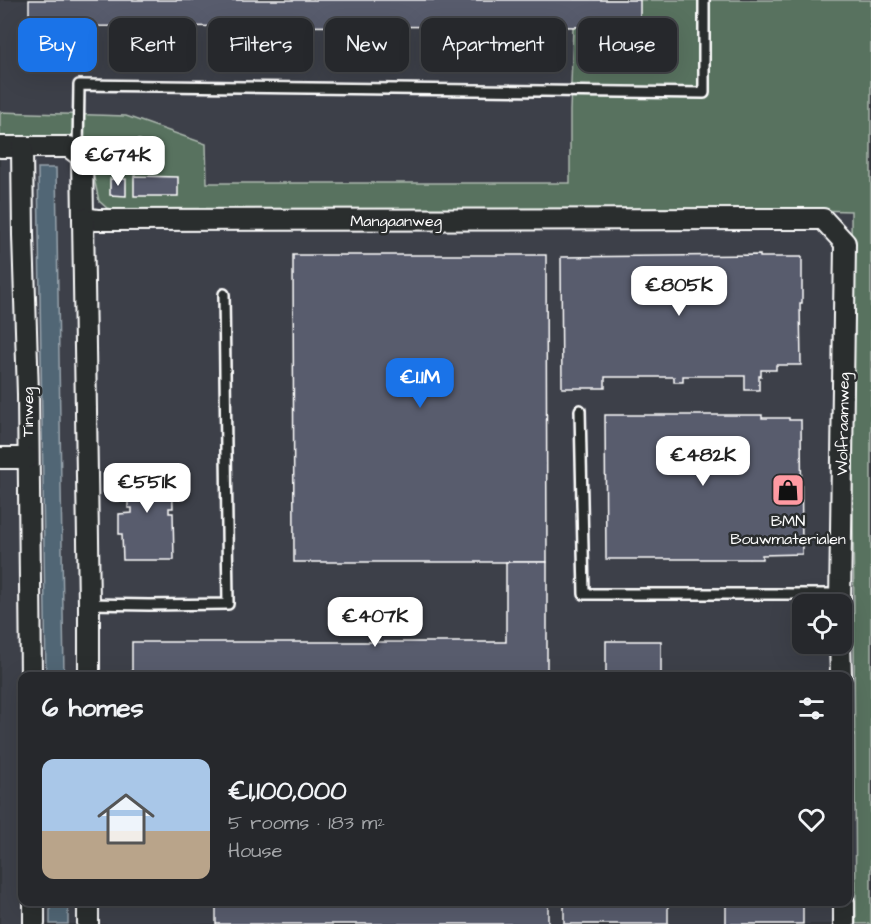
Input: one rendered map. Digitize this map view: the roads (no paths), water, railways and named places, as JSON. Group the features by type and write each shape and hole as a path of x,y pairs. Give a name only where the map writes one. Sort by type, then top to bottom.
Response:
{"street":[{"path":"0,147 69,147 82,157 89,672"},
{"name":"Tinweg","path":"22,147 28,394 30,672"},
{"name":"Mangaanweg","path":"83,218 97,220 823,219 845,243"},
{"name":"Wolfraamweg","path":"840,594 845,243"},
{"path":"0,458 28,458"},
{"path":"840,654 841,672"},
{"path":"34,906 34,924"},
{"path":"88,906 88,924"},
{"path":"844,906 844,924"}],"lane":[{"path":"78,154 79,85 704,93 704,0"},
{"path":"89,604 228,604 224,294"},
{"path":"580,410 584,594 792,595"}],"water":[{"path":"38,168 56,168 64,672 46,672"},
{"path":"50,906 68,906 68,924 50,924"}],"place":[{"name":"BMN Bouwmaterialen","path":"788,490"}]}
